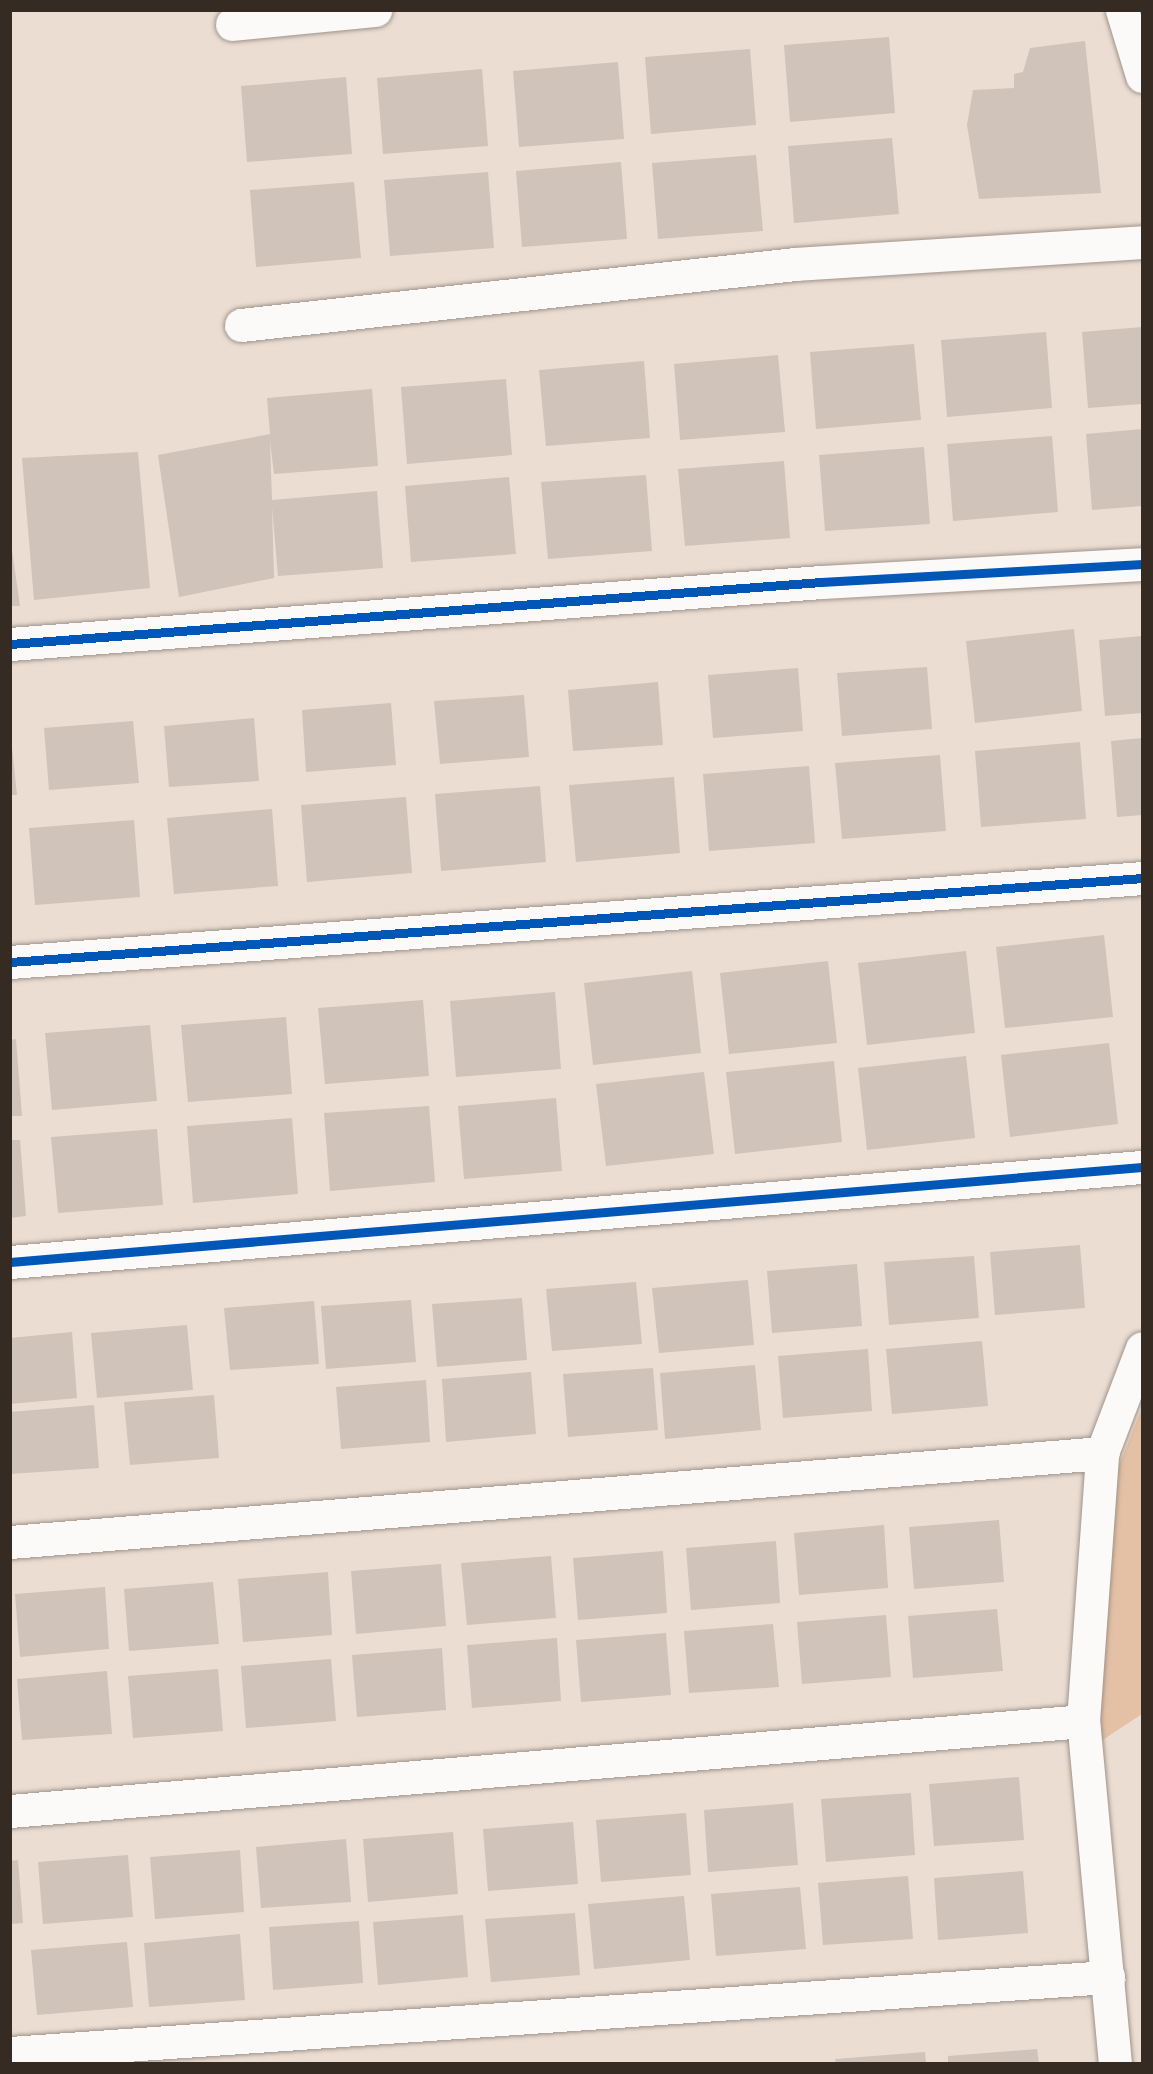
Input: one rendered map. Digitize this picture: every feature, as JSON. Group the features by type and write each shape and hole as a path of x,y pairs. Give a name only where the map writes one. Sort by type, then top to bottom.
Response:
{"street":[{"path":"232,24 375,10"},
{"path":"1122,10 1143,76"},
{"path":"241,325 795,264 1143,242"},
{"path":"10,644 820,582 1143,564"},
{"path":"10,962 1143,878"},
{"path":"10,1262 1143,1167"},
{"path":"1115,2064 1083,1721 1102,1453 1143,1348"},
{"path":"10,1542 1102,1453"},
{"path":"10,1811 1083,1721"},
{"path":"10,2054 1108,1977"}],"shaded area":[{"path":"1142,1408 1142,1714 1098,1743 1116,1473"}],"building":[{"path":"889,37 895,113 790,122 784,45"},
{"path":"1085,41 1101,193 979,199 967,125 973,90 1014,88 1014,74 1023,72 1030,48"},
{"path":"750,49 756,125 651,134 645,57"},
{"path":"618,62 624,139 519,147 513,71"},
{"path":"482,69 488,146 383,154 377,78"},
{"path":"346,77 352,154 247,162 241,86"},
{"path":"892,138 899,214 794,223 788,146"},
{"path":"756,155 763,231 658,239 652,163"},
{"path":"621,162 627,239 522,247 516,171"},
{"path":"488,172 494,248 390,256 384,180"},
{"path":"354,182 361,258 256,267 250,190"},
{"path":"1142,327 1142,404 1088,408 1082,332"},
{"path":"1046,332 1052,408 947,417 941,340"},
{"path":"914,344 921,420 816,429 810,352"},
{"path":"778,355 785,432 680,440 674,364"},
{"path":"644,361 650,438 546,446 539,370"},
{"path":"506,379 512,455 407,464 401,387"},
{"path":"372,389 378,466 274,474 270,441 272,500 377,491 383,568 278,576 272,507 274,578 179,597 158,455 270,434 267,398"},
{"path":"1142,429 1142,506 1092,510 1086,434"},
{"path":"1052,436 1058,512 953,521 947,444"},
{"path":"924,447 930,524 825,531 819,455"},
{"path":"138,452 150,588 34,600 22,458"},
{"path":"784,461 790,538 685,546 678,469"},
{"path":"646,475 652,551 548,559 541,482"},
{"path":"509,477 516,554 411,562 405,486"},
{"path":"12,550 20,606 10,606 10,551"},
{"path":"1074,629 1082,711 975,723 966,641"},
{"path":"1142,636 1142,713 1105,716 1099,640"},
{"path":"927,667 932,729 842,736 837,673"},
{"path":"798,668 803,731 713,738 708,675"},
{"path":"658,682 663,745 573,751 568,690"},
{"path":"524,695 529,757 440,764 434,701"},
{"path":"391,703 396,765 306,772 302,710"},
{"path":"254,718 259,781 169,787 164,726"},
{"path":"133,721 139,783 49,790 44,728"},
{"path":"1142,738 1142,815 1117,817 1111,741"},
{"path":"1080,742 1086,819 981,827 975,751"},
{"path":"12,747 17,795 10,795 10,748"},
{"path":"940,755 946,831 842,839 835,763"},
{"path":"809,766 815,843 709,851 703,774"},
{"path":"674,777 680,853 576,862 569,785"},
{"path":"540,786 546,862 441,871 435,794"},
{"path":"406,797 412,873 307,882 301,805"},
{"path":"272,809 278,886 174,894 167,818"},
{"path":"134,820 140,897 35,905 29,828"},
{"path":"1104,935 1113,1017 1005,1028 996,947"},
{"path":"966,951 975,1033 867,1045 858,963"},
{"path":"828,961 837,1043 729,1054 720,973"},
{"path":"692,971 701,1053 593,1065 584,983"},
{"path":"555,992 561,1069 456,1077 450,1001"},
{"path":"423,1000 429,1076 325,1084 318,1008"},
{"path":"286,1017 292,1094 188,1102 181,1025"},
{"path":"150,1025 157,1101 52,1110 45,1033"},
{"path":"16,1039 22,1116 10,1116 10,1040"},
{"path":"1109,1043 1118,1124 1010,1137 1001,1055"},
{"path":"966,1056 975,1138 867,1150 858,1068"},
{"path":"834,1061 842,1142 735,1154 726,1072"},
{"path":"704,1072 714,1154 606,1166 596,1084"},
{"path":"556,1098 562,1171 464,1179 458,1106"},
{"path":"429,1106 435,1182 330,1191 324,1113"},
{"path":"292,1118 298,1194 193,1203 187,1126"},
{"path":"157,1129 163,1205 58,1213 51,1137"},
{"path":"10,1140 20,1140 26,1216 10,1218"},
{"path":"1080,1245 1085,1308 995,1315 990,1252"},
{"path":"974,1256 979,1318 889,1325 884,1262"},
{"path":"857,1264 862,1326 772,1333 767,1271"},
{"path":"748,1280 754,1345 659,1353 652,1288"},
{"path":"636,1282 642,1344 552,1351 546,1289"},
{"path":"522,1298 527,1360 437,1367 432,1304"},
{"path":"411,1300 416,1362 326,1369 321,1306"},
{"path":"314,1301 319,1364 230,1370 224,1308"},
{"path":"187,1325 193,1390 97,1398 91,1333"},
{"path":"72,1332 77,1398 10,1404 10,1338"},
{"path":"982,1341 988,1406 892,1414 886,1349"},
{"path":"868,1349 872,1411 783,1418 778,1356"},
{"path":"755,1365 761,1430 665,1439 660,1373"},
{"path":"653,1368 658,1430 568,1437 563,1374"},
{"path":"531,1372 536,1434 446,1442 442,1379"},
{"path":"426,1380 430,1442 341,1449 336,1387"},
{"path":"214,1395 219,1458 130,1465 124,1402"},
{"path":"94,1405 99,1468 10,1474 10,1412"},
{"path":"999,1520 1004,1582 914,1589 909,1527"},
{"path":"884,1525 888,1588 799,1595 794,1533"},
{"path":"776,1541 780,1603 691,1610 686,1548"},
{"path":"663,1551 667,1613 578,1620 573,1558"},
{"path":"551,1556 556,1618 467,1625 461,1563"},
{"path":"441,1564 446,1626 356,1634 351,1571"},
{"path":"328,1572 332,1635 243,1642 238,1579"},
{"path":"213,1582 219,1644 129,1651 124,1589"},
{"path":"105,1587 109,1649 20,1657 15,1594"},
{"path":"997,1609 1003,1671 913,1678 908,1616"},
{"path":"886,1615 891,1677 802,1684 797,1622"},
{"path":"773,1624 779,1687 689,1693 684,1631"},
{"path":"666,1633 671,1695 581,1702 576,1640"},
{"path":"557,1638 561,1701 472,1708 467,1645"},
{"path":"442,1648 446,1710 357,1717 352,1655"},
{"path":"331,1659 336,1721 246,1728 241,1666"},
{"path":"218,1669 223,1731 133,1738 128,1676"},
{"path":"107,1671 112,1734 22,1740 17,1679"},
{"path":"1019,1777 1024,1840 934,1846 929,1784"},
{"path":"911,1793 915,1855 826,1862 821,1799"},
{"path":"793,1803 798,1865 708,1872 704,1810"},
{"path":"686,1813 691,1875 601,1882 596,1820"},
{"path":"573,1822 578,1884 488,1891 483,1829"},
{"path":"453,1832 458,1894 368,1902 363,1839"},
{"path":"346,1839 351,1902 261,1908 256,1847"},
{"path":"240,1850 244,1912 155,1919 150,1857"},
{"path":"128,1855 133,1917 43,1924 38,1862"},
{"path":"18,1860 23,1923 10,1924 10,1861"},
{"path":"1023,1871 1028,1933 938,1940 934,1878"},
{"path":"908,1876 913,1939 823,1945 818,1883"},
{"path":"800,1887 806,1949 716,1956 711,1894"},
{"path":"684,1896 690,1960 594,1969 588,1904"},
{"path":"575,1913 580,1975 491,1982 485,1919"},
{"path":"463,1915 468,1977 378,1985 373,1922"},
{"path":"359,1921 363,1983 273,1990 269,1927"},
{"path":"240,1934 245,2000 149,2007 144,1943"},
{"path":"127,1942 133,2007 37,2015 31,1950"},
{"path":"1037,2049 1039,2064 948,2064 948,2056"},
{"path":"925,2052 926,2064 836,2064 835,2059"}],"cycle path":[{"path":"10,644 821,582 1142,564"},
{"path":"10,962 1142,878"},
{"path":"10,1262 1142,1167"}]}
